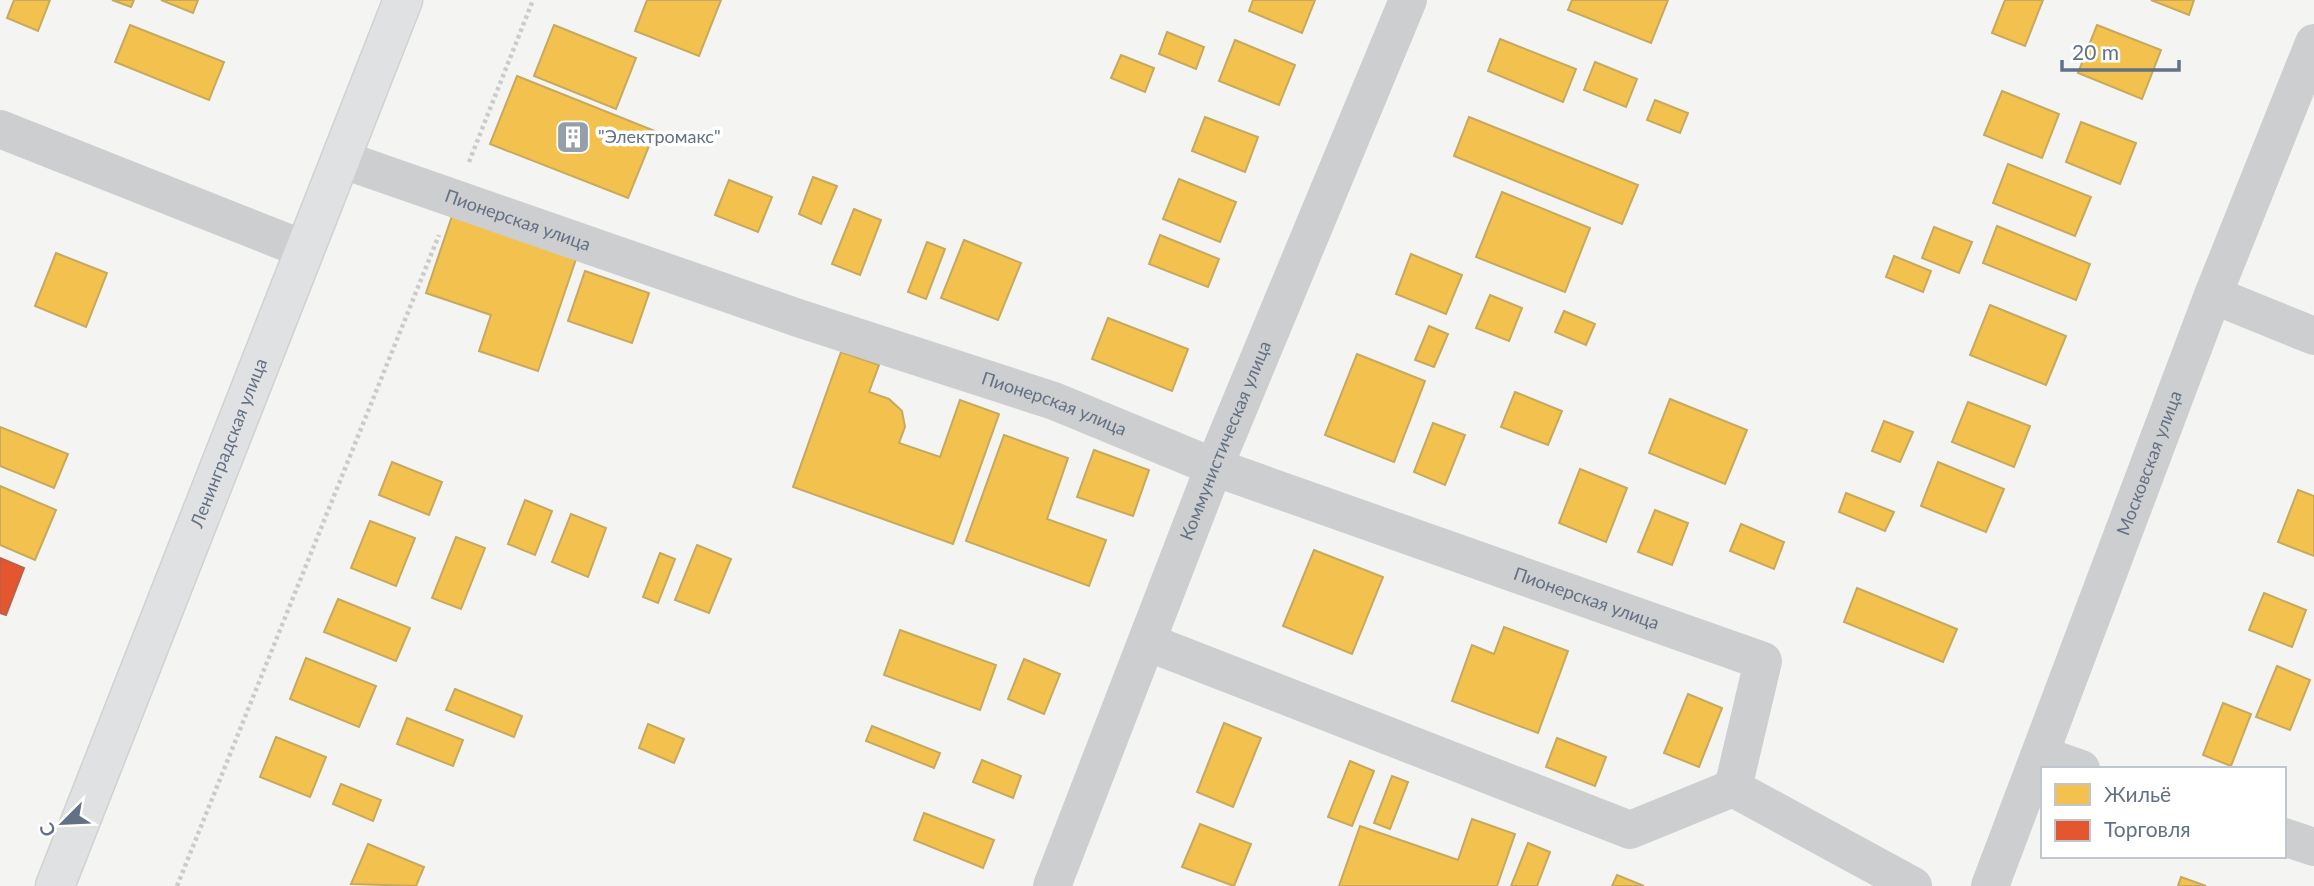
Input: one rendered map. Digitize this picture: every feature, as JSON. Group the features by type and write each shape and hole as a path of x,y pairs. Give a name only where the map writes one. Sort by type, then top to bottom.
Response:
{"street":[{"name":"Ленинградская улица","path":"55,886 403,0"},
{"name":"Коммунистическая улица","path":"1052,886 1214,467 1408,0"},
{"name":"Московская улица","path":"1990,886 2213,295 2314,43"},
{"path":"0,129 303,249"},
{"name":"Пионерская улица","path":"341,159 798,318 1054,401 1214,467 1763,661 1733,788"},
{"path":"2213,295 2314,335"},
{"path":"1147,642 1630,830 1733,788 1913,886"},
{"path":"2041,755 2075,767"},
{"path":"2286,838 2314,847"}],"path":[{"path":"177,886 533,0"}],"building: Жильё":[{"path":"14,0 50,0 38,31 7,18"},
{"path":"112,0 134,0 131,7"},
{"path":"161,0 198,0 193,13"},
{"path":"647,0 721,0 699,56 635,31"},
{"path":"1253,0 1315,0 1302,33 1249,11"},
{"path":"1572,0 1668,0 1651,43 1568,10"},
{"path":"2005,0 2043,0 2025,46 1992,33"},
{"path":"2151,0 2194,0 2189,15"},
{"path":"130,25 224,62 209,100 115,62"},
{"path":"554,25 636,58 616,109 534,76"},
{"path":"2097,25 2161,50 2142,99 2078,73"},
{"path":"1167,32 1204,47 1196,69 1159,54"},
{"path":"1500,39 1576,69 1563,102 1488,71"},
{"path":"1235,40 1295,65 1279,105 1219,81"},
{"path":"1121,55 1154,68 1145,92 1111,78"},
{"path":"1595,62 1637,79 1626,107 1584,90"},
{"name":"\"Электромакс\"","path":"517,76 655,131 628,198 490,144"},
{"path":"2002,91 2059,114 2042,158 1984,135"},
{"path":"1655,100 1688,113 1680,133 1647,120"},
{"path":"1205,117 1258,137 1245,172 1192,151"},
{"path":"1469,117 1638,185 1622,224 1454,156"},
{"path":"2081,122 2136,143 2120,184 2066,162"},
{"path":"2008,164 2091,197 2075,236 1993,203"},
{"path":"813,177 837,186 821,224 799,214"},
{"path":"1179,179 1236,202 1220,242 1163,219"},
{"path":"729,180 772,197 758,232 715,215"},
{"path":"1502,192 1590,228 1565,292 1476,257"},
{"path":"854,209 881,220 860,275 832,264"},
{"path":"453,213 577,256 538,371 479,351 491,315 426,293"},
{"path":"1997,226 2090,264 2076,300 1983,263"},
{"path":"1934,227 1972,242 1959,273 1922,258"},
{"path":"1160,235 1219,259 1208,287 1149,264"},
{"path":"964,240 1021,263 998,320 941,298"},
{"path":"927,242 945,249 926,299 908,292"},
{"path":"56,253 107,273 86,327 35,306"},
{"path":"1411,254 1462,275 1446,314 1396,294"},
{"path":"1894,256 1931,271 1923,292 1886,277"},
{"path":"585,271 649,293 632,343 568,321"},
{"path":"1490,295 1522,308 1509,341 1476,328"},
{"path":"1990,305 2066,336 2046,385 1970,355"},
{"path":"1564,311 1595,324 1586,345 1555,332"},
{"path":"1108,318 1188,349 1172,391 1092,359"},
{"path":"1429,326 1448,334 1434,367 1415,360"},
{"path":"841,352 879,365 869,392 889,399 902,411 905,427 899,443 940,457 960,400 999,414 953,544 793,487"},
{"path":"1357,354 1425,381 1394,462 1325,435"},
{"path":"1515,392 1562,411 1548,445 1501,427"},
{"path":"1670,399 1747,430 1725,484 1649,453"},
{"path":"1968,402 2030,426 2014,467 1952,442"},
{"path":"1884,421 1913,432 1900,462 1872,451"},
{"path":"1433,423 1465,435 1445,485 1414,472"},
{"path":"0,427 68,454 54,488 0,466"},
{"path":"1004,435 1068,458 1047,519 1106,540 1089,586 966,541"},
{"path":"1094,450 1149,470 1133,516 1077,497"},
{"path":"392,462 442,482 429,515 379,495"},
{"path":"1938,462 2004,489 1986,532 1921,506"},
{"path":"1580,469 1627,488 1606,542 1559,523"},
{"path":"0,486 56,510 35,560 0,545"},
{"path":"2298,490 2314,496 2314,556 2278,542"},
{"path":"1846,493 1894,512 1885,531 1839,512"},
{"path":"525,500 552,511 535,555 508,544"},
{"path":"1655,510 1688,523 1672,565 1638,552"},
{"path":"571,514 606,528 588,577 552,562"},
{"path":"370,521 415,538 396,586 351,568"},
{"path":"1741,524 1784,542 1774,569 1730,551"},
{"path":"456,537 485,548 461,609 432,598"},
{"path":"697,545 731,559 709,613 675,600"},
{"path":"1314,550 1383,577 1352,654 1283,626"},
{"path":"660,553 675,559 658,603 643,597"},
{"path":"1857,588 1957,629 1943,662 1844,622"},
{"path":"2264,593 2306,610 2292,647 2249,630"},
{"path":"338,599 410,628 396,661 324,632"},
{"path":"1504,627 1568,651 1538,733 1452,701 1472,645 1494,654"},
{"path":"900,630 996,665 980,710 884,675"},
{"path":"306,658 376,686 359,727 290,699"},
{"path":"1024,659 1060,674 1044,714 1008,699"},
{"path":"2277,666 2310,680 2290,730 2256,717"},
{"path":"455,689 522,716 514,737 446,710"},
{"path":"1688,694 1722,708 1699,767 1664,753"},
{"path":"2223,703 2251,714 2231,766 2203,755"},
{"path":"407,718 463,740 453,766 397,744"},
{"path":"1224,723 1261,738 1233,807 1197,792"},
{"path":"648,724 684,739 674,763 639,748"},
{"path":"872,726 940,753 934,768 866,741"},
{"path":"276,737 326,757 310,797 260,777"},
{"path":"1557,738 1606,757 1595,786 1546,767"},
{"path":"982,760 1021,776 1013,798 973,782"},
{"path":"1350,761 1374,771 1352,826 1328,817"},
{"path":"1392,776 1408,782 1390,829 1374,823"},
{"path":"341,784 381,800 373,821 333,804"},
{"path":"924,813 994,840 983,868 914,840"},
{"path":"1472,819 1515,834 1497,886 1339,886 1360,826 1458,860"},
{"path":"1200,824 1251,844 1234,886 1182,867"},
{"path":"1528,843 1550,852 1537,886 1511,886"},
{"path":"368,844 424,867 416,886 351,884"},
{"path":"1617,875 1644,886 1612,886"},
{"path":"2181,877 2206,886 2178,886"}],"building: Торговля":[{"path":"0,558 24,568 6,615 0,613"}],"place":[{"name":"\"Электромакс\"","path":"573,137"}]}
